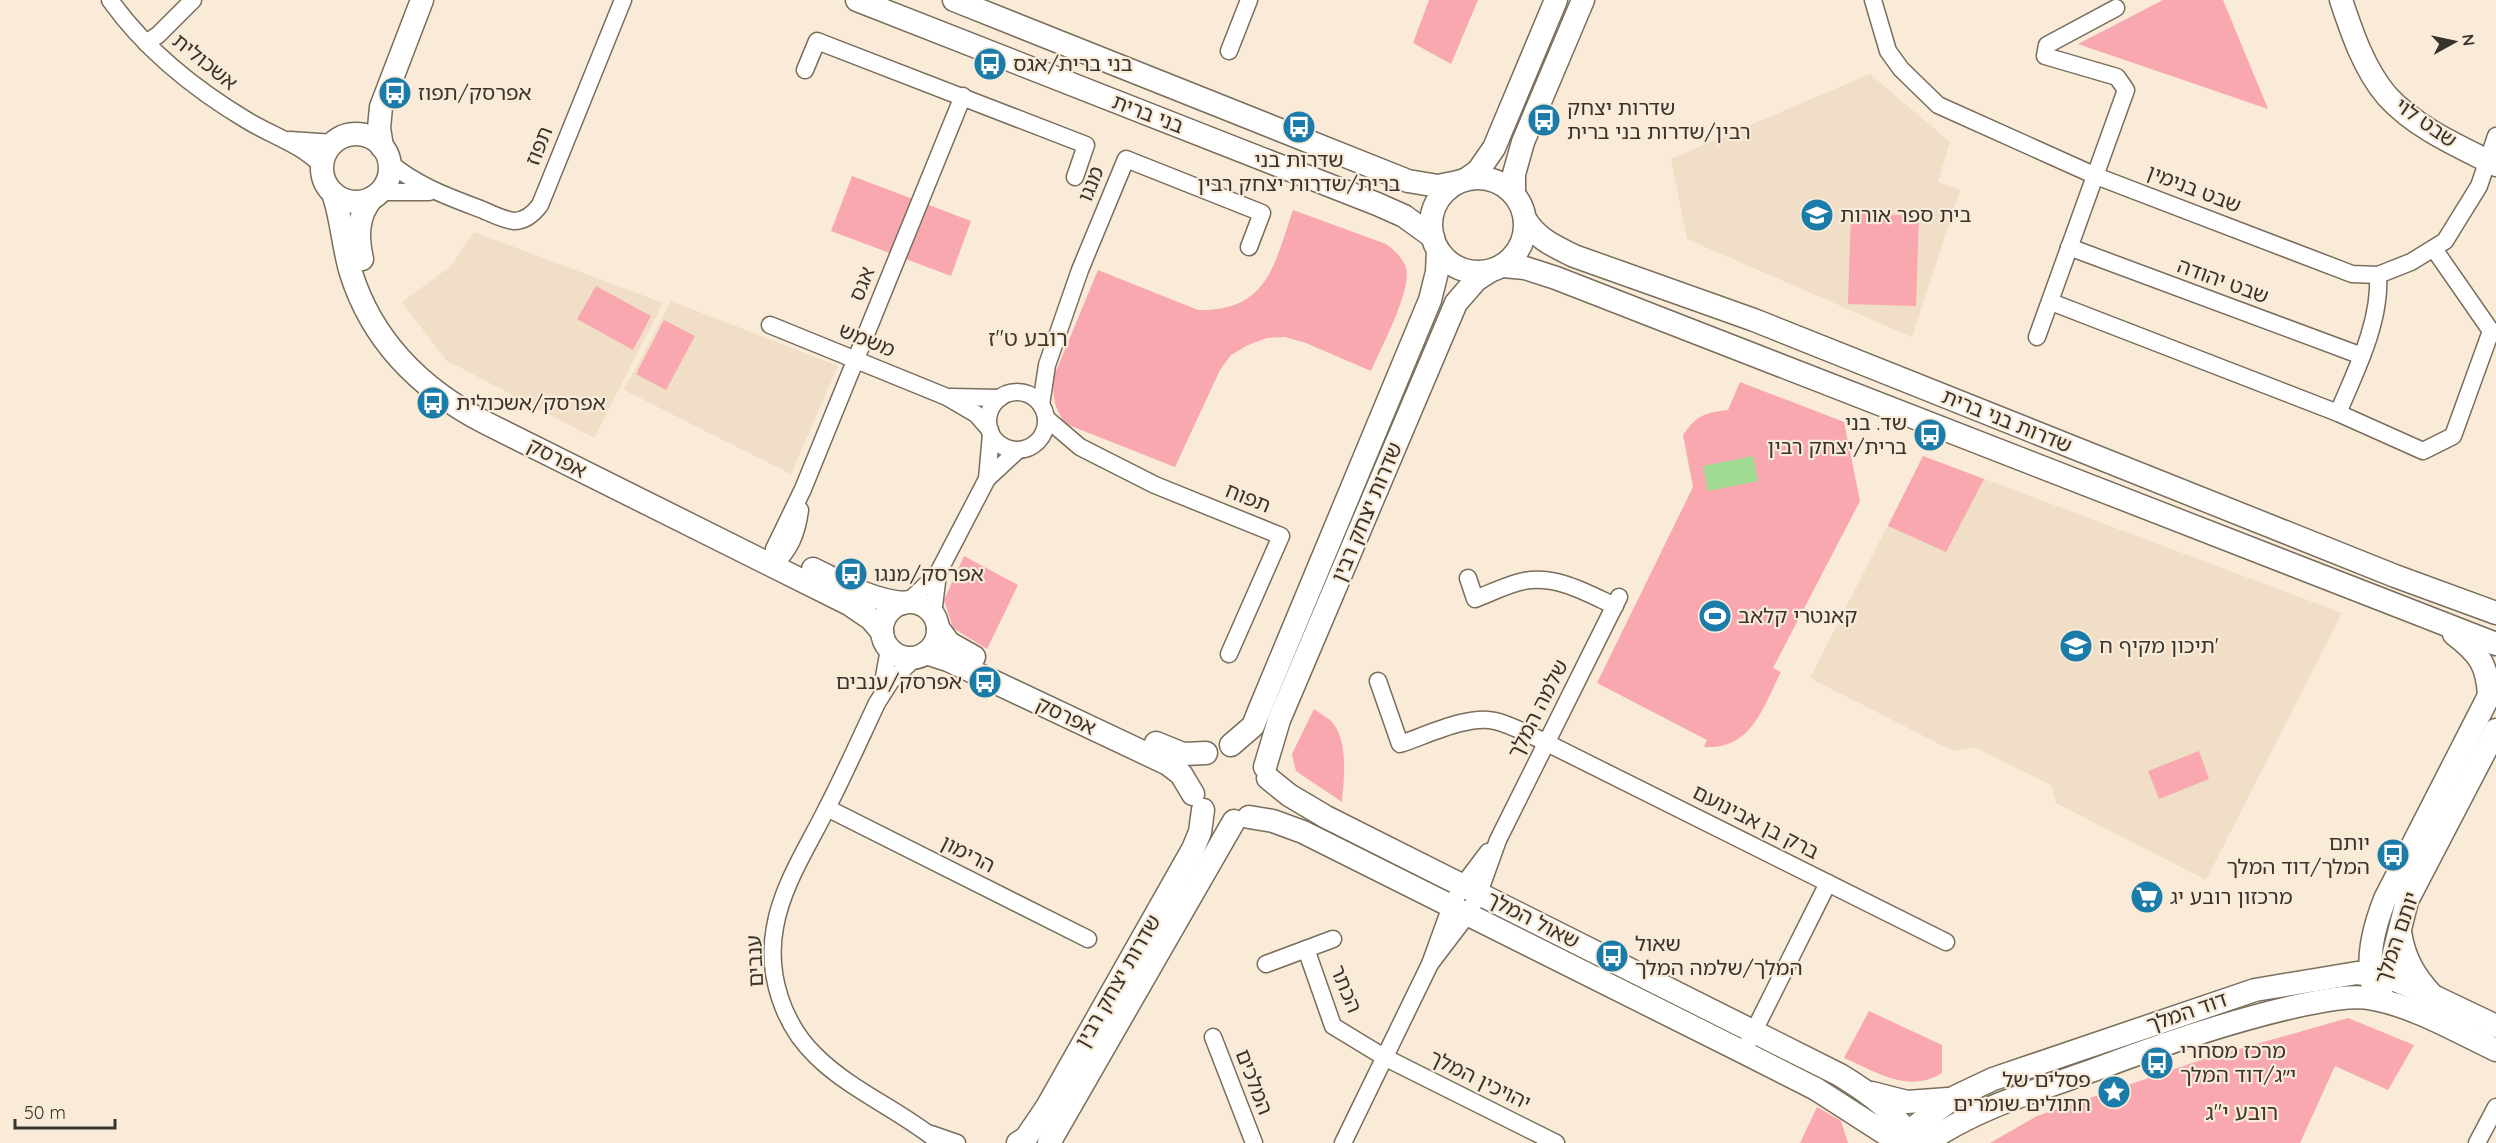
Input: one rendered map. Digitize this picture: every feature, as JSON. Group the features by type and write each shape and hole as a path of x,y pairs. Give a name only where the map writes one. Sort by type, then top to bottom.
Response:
{"street":[{"name":"אשכולית","path":"110,0 146,43 223,106 254,125 286,140 309,154 322,166"},
{"path":"146,43 193,0"},
{"path":"408,0 364,114 326,152 322,166 324,180 333,193 351,202 376,195 387,179 379,128 381,107 422,0"},
{"name":"תפוז","path":"385,155 410,178 439,194 513,221 524,219 534,213 540,205 623,0"},
{"name":"בני ברית","path":"858,0 1377,204 1404,216 1436,243"},
{"name":"בני ברית","path":"954,0 1408,181 1438,186 1463,180"},
{"path":"1228,51 1249,0"},
{"path":"1463,180 1481,177 1493,180 1514,193 1522,206 1525,233 1521,246 1513,257 1496,268 1475,272 1461,269 1448,261 1436,243 1431,221 1435,205 1444,191 1478,171 1494,148 1556,0"},
{"path":"1514,193 1514,174 1523,142 1583,0"},
{"name":"שבט בנימין","path":"1873,0 1888,51 1901,69 1938,105 2096,176 2352,274 2378,275 2411,262 2434,249 2453,232 2492,163 2496,136"},
{"name":"שבט לוי","path":"2341,0 2354,40 2387,95 2412,119 2459,147 2492,163"},
{"path":"2037,337 2126,90 2117,77 2045,56 2047,45 2116,8"},
{"path":"806,70 817,41 963,96 1086,145 1075,177"},
{"name":"אגס","path":"777,557 798,522 803,489 963,96"},
{"path":"340,139 363,135 373,139 385,155"},
{"name":"אשכולית","path":"286,140 340,139"},
{"name":"מנגו","path":"1044,412 1047,365 1080,270 1126,159 1262,213 1249,247"},
{"name":"תפוז","path":"376,195 407,190 439,194"},
{"name":"אפרסק","path":"333,193 341,218 351,273 367,309 390,347 424,383 462,411 777,557 884,601 905,603"},
{"name":"אפרסק","path":"376,195 363,211 359,228 364,269 379,303 401,339 433,373 469,399 777,557 871,619 885,640"},
{"name":"שדרות בני ברית","path":"1525,219 1547,243 1574,256 1754,320 2395,576 2496,613"},
{"name":"שדרות יצחק רבין","path":"1231,745 1245,734 1256,718 1430,300 1437,272 1436,243"},
{"name":"שבט יהודה","path":"2069,248 2362,357"},
{"path":"2050,302 2338,413 2423,451 2454,436 2491,331 2434,249"},
{"name":"שדרות בני ברית","path":"1496,268 1509,265 1540,272 2436,620"},
{"name":"שדרות יצחק רבין","path":"1266,772 1280,720 1456,303 1476,280 1496,268"},
{"path":"2338,413 2362,357 2378,303 2378,275"},
{"name":"משמש","path":"770,325 947,397 976,414 991,432"},
{"name":"מנגו","path":"1020,393 1047,365"},
{"path":"938,573 936,642 920,656 901,657 885,640 887,614 905,603 938,573 987,479 991,432 989,416 1000,398 1013,393 1036,399 1044,412 1043,435 987,479"},
{"name":"משמש","path":"947,397 1000,398"},
{"name":"תפוח","path":"1044,412 1080,447"},
{"path":"991,432 1002,446 1024,449"},
{"name":"תפוח","path":"1024,449 1053,443 1080,447 1166,489 1281,536 1229,654"},
{"name":"שלמה המלך","path":"1343,1143 1430,964 1498,840 1617,602 1570,585 1542,580 1524,581 1475,599 1468,578"},
{"path":"2458,599 2496,600"},
{"path":"905,603 922,605 936,621"},
{"path":"2436,620 2496,644"},
{"path":"2436,620 2467,644 2479,657 2492,690"},
{"name":"אפרסק","path":"936,621 949,643 970,656 1174,752 1206,753"},
{"name":"ענבים","path":"877,703 886,673 885,640"},
{"name":"אפרסק","path":"920,656 948,660 1168,764 1181,774 1198,802"},
{"name":"ענבים","path":"920,656 891,681 877,703 787,889 774,928 773,956 778,992 795,1032 817,1058 843,1079 934,1138 957,1143"},
{"name":"ברק בן אבינועם","path":"1378,681 1400,744 1466,722 1484,719 1496,721 1546,743 1946,942"},
{"name":"יותם המלך","path":"2379,975 2374,927 2399,868 2492,690"},
{"name":"יותם המלך","path":"2375,999 2379,975 2407,901 2423,866 2496,730"},
{"path":"1231,745 1251,751 1266,772 1268,789 1258,810 1241,819 1222,821 1198,802 1194,772 1206,753 1231,745"},
{"name":"שאול המלך","path":"1266,772 1288,795 1326,817 1754,1030 1865,1090 1901,1140"},
{"name":"שדרות יצחק רבין","path":"1018,1143 1026,1138 1047,1107 1193,849 1200,832 1198,802"},
{"name":"הרימון","path":"827,808 1088,939"},
{"name":"שדרות יצחק רבין","path":"1049,1143 1241,819"},
{"name":"שאול המלך","path":"1241,819 1273,821 1303,832 1816,1089 1901,1140"},
{"path":"1743,1052 1828,883"},
{"path":"2399,925 2403,951 2411,967 2433,996"},
{"path":"2333,976 2356,956 2374,927"},
{"name":"הכתר","path":"1266,964 1333,939"},
{"name":"הכתר","path":"1306,949 1333,1026 1384,1058"},
{"name":"דוד המלך","path":"1901,1140 1955,1097 2015,1071 2255,990 2333,976 2379,975 2433,996 2496,1026"},
{"name":"דוד המלך","path":"1926,1143 1994,1106 2182,1037 2250,1016 2314,1002 2355,997 2375,999 2412,1011 2496,1050"},
{"name":"המלכים","path":"1213,1037 1254,1143"},
{"name":"יהויכין המלך","path":"1384,1058 1556,1143"},
{"path":"1865,1090 1907,1102 1955,1097"},
{"path":"2478,1143 2496,1107"},
{"path":"1854,1112 1862,1127 1866,1143"}],"shaded area":[{"path":"1429,0 1478,0 1451,64 1413,43"},
{"path":"2163,0 2223,0 2268,109 2078,44"},
{"name":"בית ספר אורות","path":"1870,74 1950,142 1938,182 1960,190 1912,337 1687,239 1671,159"},
{"path":"852,176 971,221 951,276 831,231"},
{"path":"1293,210 1386,244 1397,253 1405,265 1407,275 1401,302 1371,371 1306,343 1285,337 1267,338 1248,345 1231,355 1220,370 1175,467 1066,424 1055,402 1054,376 1098,270 1198,310 1222,308 1240,302 1254,293 1265,281 1280,249"},
{"path":"1851,213 1919,216 1916,306 1848,304"},
{"path":"474,232 663,303 594,438 446,360 402,302 451,266"},
{"path":"596,286 651,316 633,350 577,319"},
{"path":"671,301 838,366 791,474 624,390"},
{"path":"664,320 695,336 666,390 636,374"},
{"name":"קאנטרי קלאב","path":"1740,382 1844,422 1860,501 1773,668 1781,672 1754,724 1734,741 1720,746 1704,747 1707,740 1597,683 1693,487 1683,435 1702,416 1728,410"},
{"path":"1753,456 1758,481 1708,491 1703,466"},
{"name":"תיכון מקיף ח'","path":"1923,456 2342,613 2206,880 2056,803 2051,785 1974,747 1953,751 1810,678"},
{"path":"1923,456 1984,479 1946,552 1888,526"},
{"path":"964,556 1018,585 987,649 953,628 944,600"},
{"path":"1314,709 1330,720 1340,737 1344,759 1342,802 1296,771 1292,754"},
{"path":"2199,751 2209,779 2159,799 2148,771"},
{"path":"1869,1011 1942,1045 1942,1073 1929,1079 1905,1081 1893,1079 1844,1058"},
{"path":"2348,1018 2414,1045 2388,1090 2335,1066 2300,1143 1990,1143 2037,1116 2204,1059"},
{"path":"1817,1107 1841,1121 1848,1143 1800,1143"}],"place":[{"name":"בני ברית/אגס","path":"990,64"},
{"name":"אפרסק/תפוז","path":"395,93"},
{"name":"שדרות יצחק רבין/שדרות בני ברית","path":"1544,120"},
{"name":"שדרות בני ברית/שדרות יצחק רבין","path":"1299,127"},
{"name":"בית ספר אורות","path":"1817,215"},
{"name":"אפרסק/אשכולית","path":"433,403"},
{"name":"שד. בני ברית/יצחק רבין","path":"1930,435"},
{"name":"אפרסק/מנגו","path":"851,574"},
{"name":"קאנטרי קלאב","path":"1715,616"},
{"name":"תיכון מקיף ח'","path":"2076,646"},
{"name":"אפרסק/ענבים","path":"985,682"},
{"name":"יותם המלך/דוד המלך","path":"2393,855"},
{"name":"מרכזון רובע יג","path":"2147,897"},
{"name":"שאול המלך/שלמה המלך","path":"1612,956"},
{"name":"מרכז מסחרי י״ג/דוד המלך","path":"2157,1063"},
{"name":"פסלים של חתולים שומרים","path":"2114,1092"}],"district":[{"name":"רובע ט\"ז","path":"1028,338"},
{"name":"רובע י\"ג","path":"2242,1112"}]}
